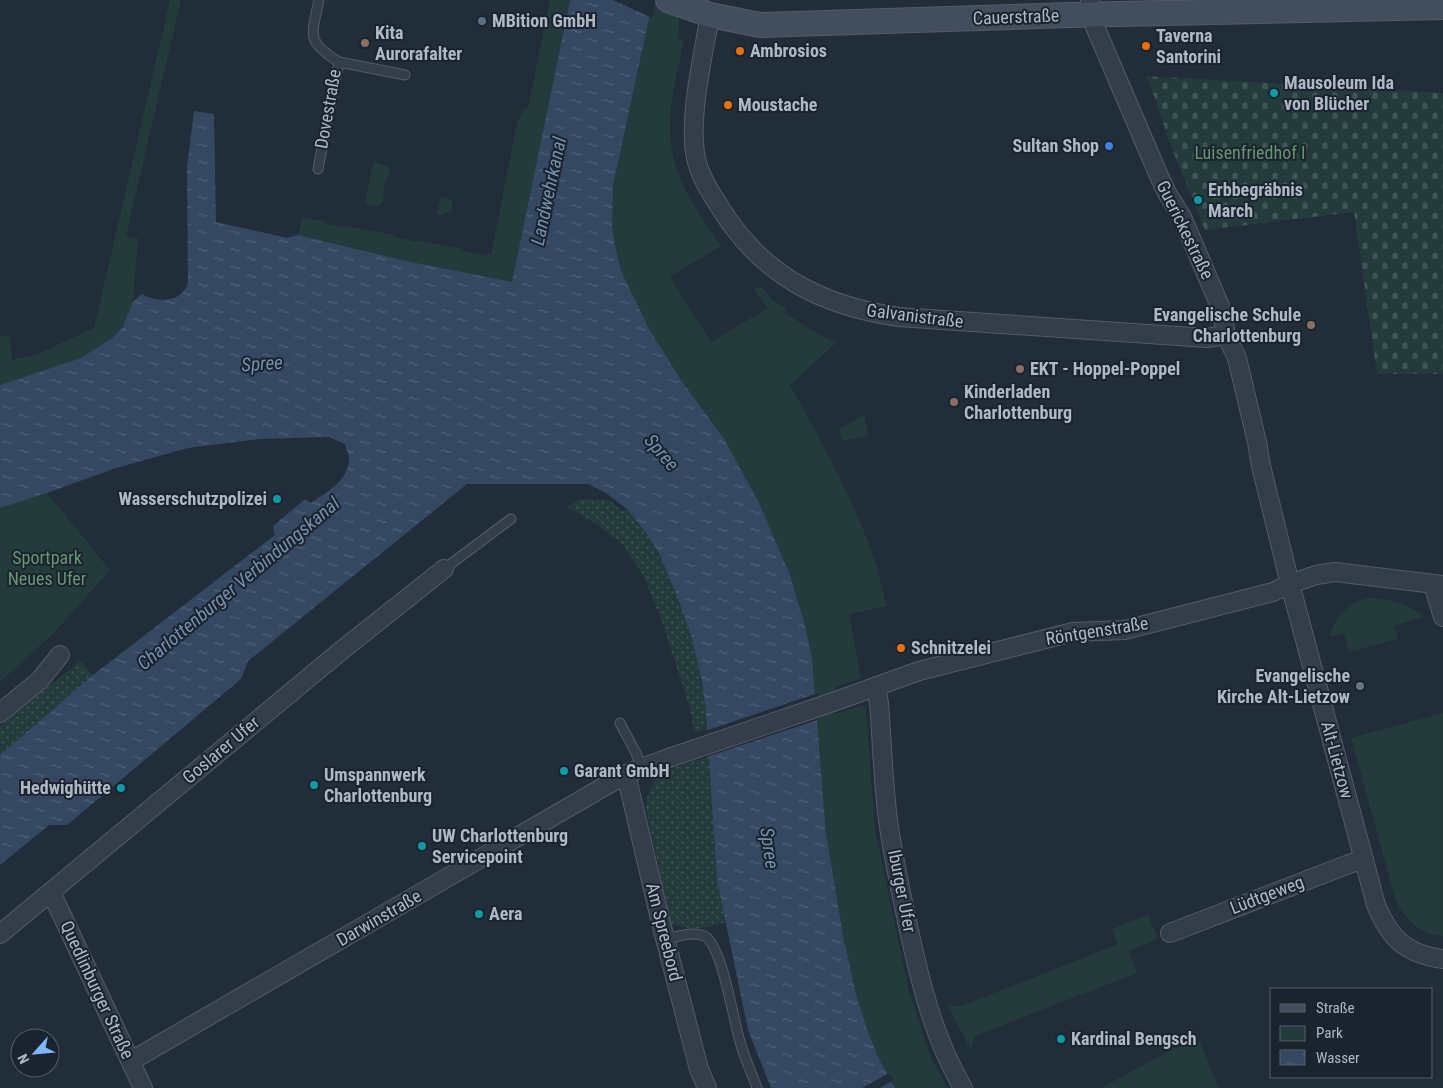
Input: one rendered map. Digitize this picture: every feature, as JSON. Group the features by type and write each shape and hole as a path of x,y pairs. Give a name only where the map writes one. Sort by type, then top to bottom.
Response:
{"street":[{"name":"Cauerstraße","path":"668,0 711,8 760,26 1090,7 1443,7"},
{"name":"Guerickestraße","path":"1090,7 1158,176 1185,223 1222,311 1226,335 1238,364 1290,584"},
{"name":"Galvanistraße","path":"711,8 694,116 696,159 702,177 723,213 740,236 774,270 802,287 839,303 869,313 1207,338 1226,335"},
{"name":"Goslarer Ufer","path":"0,934 342,650 444,569"},
{"path":"1290,584 1316,575 1335,572 1438,585 1443,617"},
{"name":"Röntgenstraße","path":"836,702 919,671 1073,632 1125,630 1273,592 1290,584"},
{"name":"Alt-Lietzow","path":"1290,584 1376,905 1383,923 1404,946 1422,955 1443,959"},
{"path":"0,713 40,680 60,654"},
{"name":"Iburger Ufer","path":"876,686 879,702 888,819 916,966 921,987 942,1048 962,1088"},
{"name":"Darwinstraße","path":"131,1061 634,771 836,702"},
{"name":"Am Spreebord","path":"634,771 665,939 699,1069 707,1088"},
{"name":"Lüdtgeweg","path":"1170,933 1364,859"},
{"name":"Quedlinburger Straße","path":"51,892 143,1088"}],"lane":[{"name":"Dovestraße","path":"318,169 339,62 320,50 313,39 312,32 319,0"},
{"path":"339,62 405,75"},
{"path":"444,569 511,519"},
{"path":"620,723 636,753 634,771"},
{"path":"665,939 696,933 713,944 724,978 739,1040 757,1088"}],"green space":[{"path":"170,0 181,0 126,236 138,238 133,302 122,328 112,338 81,358 0,385 0,337 10,334 12,360 35,355 94,328"},
{"path":"550,0 570,0 512,282 406,261 298,235 303,217 325,221 325,224 347,228 348,226 394,235 394,237 417,242 418,240 463,249 463,251 486,256 487,254 491,255 517,123 524,108 528,108"},
{"path":"653,0 681,0 678,38 683,40 683,44 671,106 671,144 679,176 686,191 721,246 670,277 711,342 768,308 754,290 761,286 772,300 786,308 785,313 825,338 837,342 790,385 854,507 880,578 887,606 849,614 861,678 835,687 836,714 864,705 866,709 875,829 909,991 930,1055 947,1088 895,1088 881,1063 868,1032 856,994 843,935 826,833 812,658 805,625 790,575 724,439 681,380 649,330 622,273 612,228 613,187"},
{"name":"Luisenfriedhof I","path":"1146,76 1443,93 1443,374 1377,374 1354,212 1205,230 1168,139"},
{"path":"373,164 387,166 390,171 385,182 383,202 378,207 367,205 365,202"},
{"path":"441,197 453,200 451,213 437,214"},
{"path":"864,415 869,436 842,441 839,429"},
{"name":"Sportpark Neues Ufer","path":"47,493 110,570 54,633 0,682 0,508"},
{"path":"581,499 610,500 622,511 627,509 645,531 660,556 673,583 693,642 707,729 694,733 690,708 662,622 644,577 623,545 596,524 567,507"},
{"path":"1369,598 1384,599 1405,605 1424,617 1394,626 1398,639 1349,652 1344,633 1330,637 1332,630 1339,617 1349,606"},
{"path":"80,661 93,675 0,755 0,726"},
{"path":"1443,713 1443,936 1427,933 1415,925 1404,914 1396,901 1351,738"},
{"path":"709,757 717,880 726,922 692,928 671,923 646,809 652,785 658,778 676,767"},
{"path":"1148,915 1158,939 1129,951 1137,973 975,1036 971,1050 946,1003 958,1007 1118,944 1112,929"},
{"path":"1197,1036 1219,1088 1101,1088"}],"water":[{"path":"570,0 653,0 613,186 612,228 616,250 622,273 649,329 681,380 724,439 759,503 790,575 805,625 812,658 826,833 843,935 856,994 868,1032 881,1063 895,1088 771,1088 748,1030 717,880 706,714 702,682 691,635 659,553 644,530 627,509 606,493 588,484 467,484 248,661 241,679 67,825 49,825 0,865 0,755 93,675 275,535 273,526 305,499 311,503 336,485 348,467 349,455 345,444 329,437 259,439 188,448 116,468 0,508 0,385 81,358 112,338 122,328 133,302 142,294 163,300 176,297 186,289 188,282 187,167 194,111 214,114 216,222 287,238 298,235 406,261 512,282"}],"pier":[{"path":"613,0 656,0 652,18"},
{"path":"818,693 820,719 706,757 705,731"},
{"path":"889,1073 894,1080 880,1088 862,1088"}],"place":[{"name":"MBition GmbH","path":"482,21"},
{"name":"Kita Aurorafalter","path":"365,43"},
{"name":"Taverna Santorini","path":"1146,46"},
{"name":"Ambrosios","path":"740,51"},
{"name":"Mausoleum Ida von Blücher","path":"1274,93"},
{"name":"Moustache","path":"728,105"},
{"name":"Sultan Shop","path":"1109,146"},
{"name":"Erbbegräbnis March","path":"1198,200"},
{"name":"Evangelische Schule Charlottenburg","path":"1311,325"},
{"name":"EKT - Hoppel-Poppel","path":"1020,369"},
{"name":"Kinderladen Charlottenburg","path":"954,402"},
{"name":"Wasserschutzpolizei","path":"277,499"},
{"name":"Schnitzelei","path":"901,648"},
{"name":"Evangelische Kirche Alt-Lietzow","path":"1360,686"},
{"name":"Garant GmbH","path":"564,771"},
{"name":"Umspannwerk Charlottenburg","path":"314,785"},
{"name":"Hedwighütte","path":"121,788"},
{"name":"UW Charlottenburg Servicepoint","path":"422,846"},
{"name":"Aera","path":"479,914"},
{"name":"Kardinal Bengsch","path":"1061,1039"}],"water label":[{"name":"Landwehrkanal","path":"548,191"},
{"name":"Spree","path":"262,363"},
{"name":"Spree","path":"662,452"},
{"name":"Charlottenburger Verbindungskanal","path":"238,583"},
{"name":"Spree","path":"770,848"}]}
